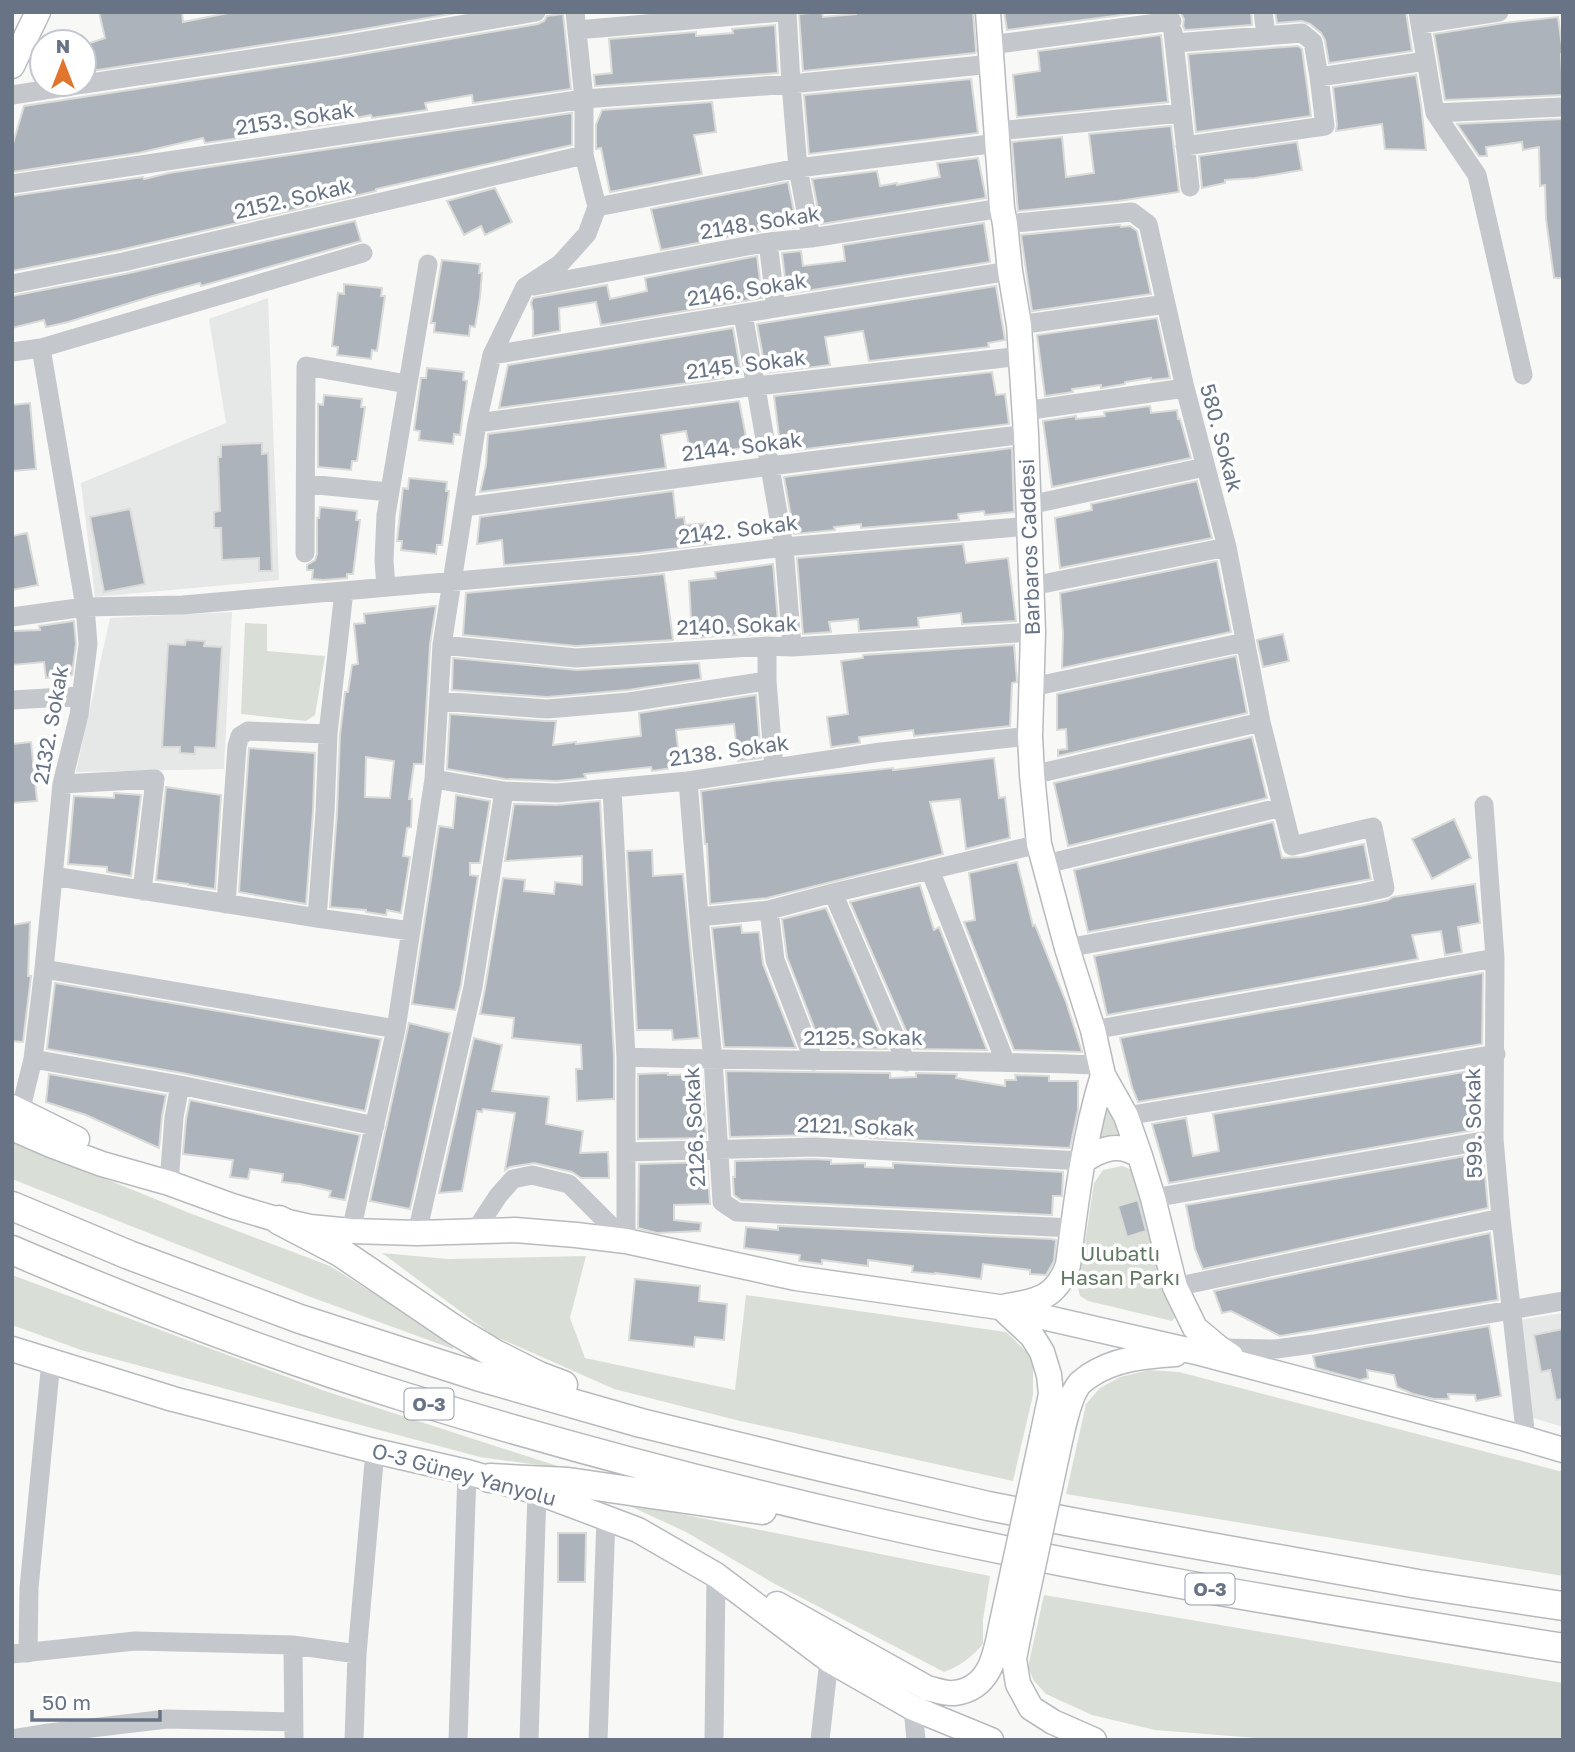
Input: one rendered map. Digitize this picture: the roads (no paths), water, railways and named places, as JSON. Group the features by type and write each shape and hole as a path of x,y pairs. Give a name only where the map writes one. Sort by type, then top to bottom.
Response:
{"highway":[{"name":"O-3","path":"12,1206 141,1259 311,1323 466,1373 641,1423 988,1506 1418,1584 1563,1606"},
{"path":"279,1220 340,1252 495,1354 539,1376 574,1389 641,1423"},
{"name":"O-3","path":"12,1250 156,1309 310,1366 593,1452 859,1518 1176,1583 1563,1648"},
{"path":"479,1475 568,1482 773,1512 859,1518"}],"main road":[{"path":"12,66 38,12"},
{"name":"Barbaros Caddesi","path":"988,12 1004,216 1021,356 1032,586 1031,775 1042,854 1067,948 1093,1030 1101,1070 1126,1116 1140,1156 1175,1287 1208,1350"},
{"name":"Barbaros Caddesi","path":"999,1307 1048,1296 1062,1279 1068,1265 1083,1161 1101,1070"},
{"path":"15,1115 51,1145 232,1206 310,1227 417,1233 514,1230 576,1235 626,1241 796,1278 999,1307 1208,1350 1247,1366 1563,1450"},
{"path":"1083,1161 1111,1147 1127,1148 1140,1156"},
{"path":"716,1575 747,1588 927,1688 953,1694 970,1689 989,1672 997,1647 1011,1622 1051,1439 1051,1394 1042,1352 1032,1336 999,1307"},
{"name":"O-3 Güney Yanyolu","path":"12,1349 173,1399 479,1475 537,1492 638,1530 716,1575 829,1660 913,1708 990,1740"},
{"path":"1051,1439 1080,1382 1096,1372 1122,1361 1208,1350"},
{"path":"1011,1622 1017,1684 1031,1708 1053,1722 1094,1740"}],"street":[{"path":"98,82 337,46 536,12"},
{"path":"351,1231 396,1029 434,779 442,645 477,423 492,355 525,287 560,264 587,234 597,207 584,155 584,99 576,21 782,12"},
{"path":"787,12 798,168 811,238"},
{"path":"1263,12 1266,35"},
{"path":"1499,12 1419,18 1435,113 1476,176 1523,375"},
{"path":"1171,17 1190,187"},
{"name":"2153. Sokak","path":"12,184 584,99 791,84 991,54 1171,17"},
{"path":"1175,43 1302,33 1313,42 1325,126 1185,146"},
{"path":"1319,77 1426,61"},
{"path":"1435,113 1563,107"},
{"path":"597,207 798,168 998,137 1181,113"},
{"name":"2152. Sokak","path":"12,284 122,262 584,155"},
{"name":"580. Sokak","path":"1004,216 1132,212 1148,224 1185,388 1227,547 1261,722 1292,846 1373,827 1385,888 1067,948"},
{"name":"2148. Sokak","path":"525,287 768,242 1004,216"},
{"path":"768,242 776,308"},
{"path":"12,352 41,348 363,253"},
{"path":"386,587 384,537 389,492 428,264"},
{"name":"2146. Sokak","path":"492,355 1010,271"},
{"path":"1019,325 1166,304"},
{"path":"743,314 784,547 792,647"},
{"name":"2132. Sokak","path":"15,1115 33,1059 62,784 79,715 88,643 85,607 41,348"},
{"name":"2145. Sokak","path":"477,423 756,386 1021,356"},
{"path":"305,553 306,366 407,384"},
{"name":"2144. Sokak","path":"464,508 770,466 1025,423 1185,388"},
{"name":"2142. Sokak","path":"12,617 85,607 183,605 345,592 640,565 784,547 1030,516 1205,467"},
{"path":"307,484 389,492"},
{"path":"1032,586 1227,547"},
{"path":"317,918 328,734 345,592"},
{"name":"2140. Sokak","path":"442,645 576,658 1033,632"},
{"path":"1031,687 1245,642"},
{"path":"767,646 774,768"},
{"path":"439,701 547,709 629,702 767,681"},
{"path":"12,700 81,696"},
{"path":"1031,775 1261,722"},
{"path":"226,904 237,746 240,736 248,731 328,734"},
{"name":"2138. Sokak","path":"434,779 504,791 557,793 688,781 881,752 1030,736"},
{"path":"62,784 155,779 142,891"},
{"name":"2126. Sokak","path":"688,781 713,1059 722,1202 737,1212 1072,1228"},
{"path":"612,789 626,1057 626,1241"},
{"path":"417,1233 473,988 504,791"},
{"name":"599. Sokak","path":"1484,805 1495,958 1494,1139 1526,1439"},
{"path":"699,917 769,910 930,870 1042,854 1282,807"},
{"path":"930,870 1005,1061"},
{"path":"53,876 317,918 411,930"},
{"path":"833,893 906,1062"},
{"path":"769,910 775,960 814,1061"},
{"path":"1093,1030 1495,958"},
{"path":"44,969 396,1029"},
{"path":"1126,1116 1496,1054"},
{"name":"2125. Sokak","path":"626,1057 1005,1061 1101,1070"},
{"path":"33,1059 180,1085 375,1126"},
{"path":"169,1183 174,1117 180,1085"},
{"path":"1153,1198 1494,1139"},
{"name":"2121. Sokak","path":"626,1152 814,1147 1083,1161"},
{"path":"475,1231 513,1179 532,1175 569,1184 626,1241"},
{"path":"1175,1287 1501,1218"},
{"path":"1208,1350 1288,1348 1563,1301"},
{"path":"51,1361 21,1589 20,1653 135,1641 293,1645 357,1654"},
{"path":"354,1740 357,1654 375,1451"},
{"path":"458,1740 479,1475"},
{"path":"529,1740 537,1492"},
{"path":"598,1740 606,1518"},
{"path":"714,1740 716,1575"},
{"path":"12,1739 167,1719 293,1731 293,1645"},
{"path":"820,1740 829,1660"},
{"path":"913,1708 916,1740"}],"park label":[{"name":"Ulubatlı Hasan Parkı","path":"1120,1266"}]}
